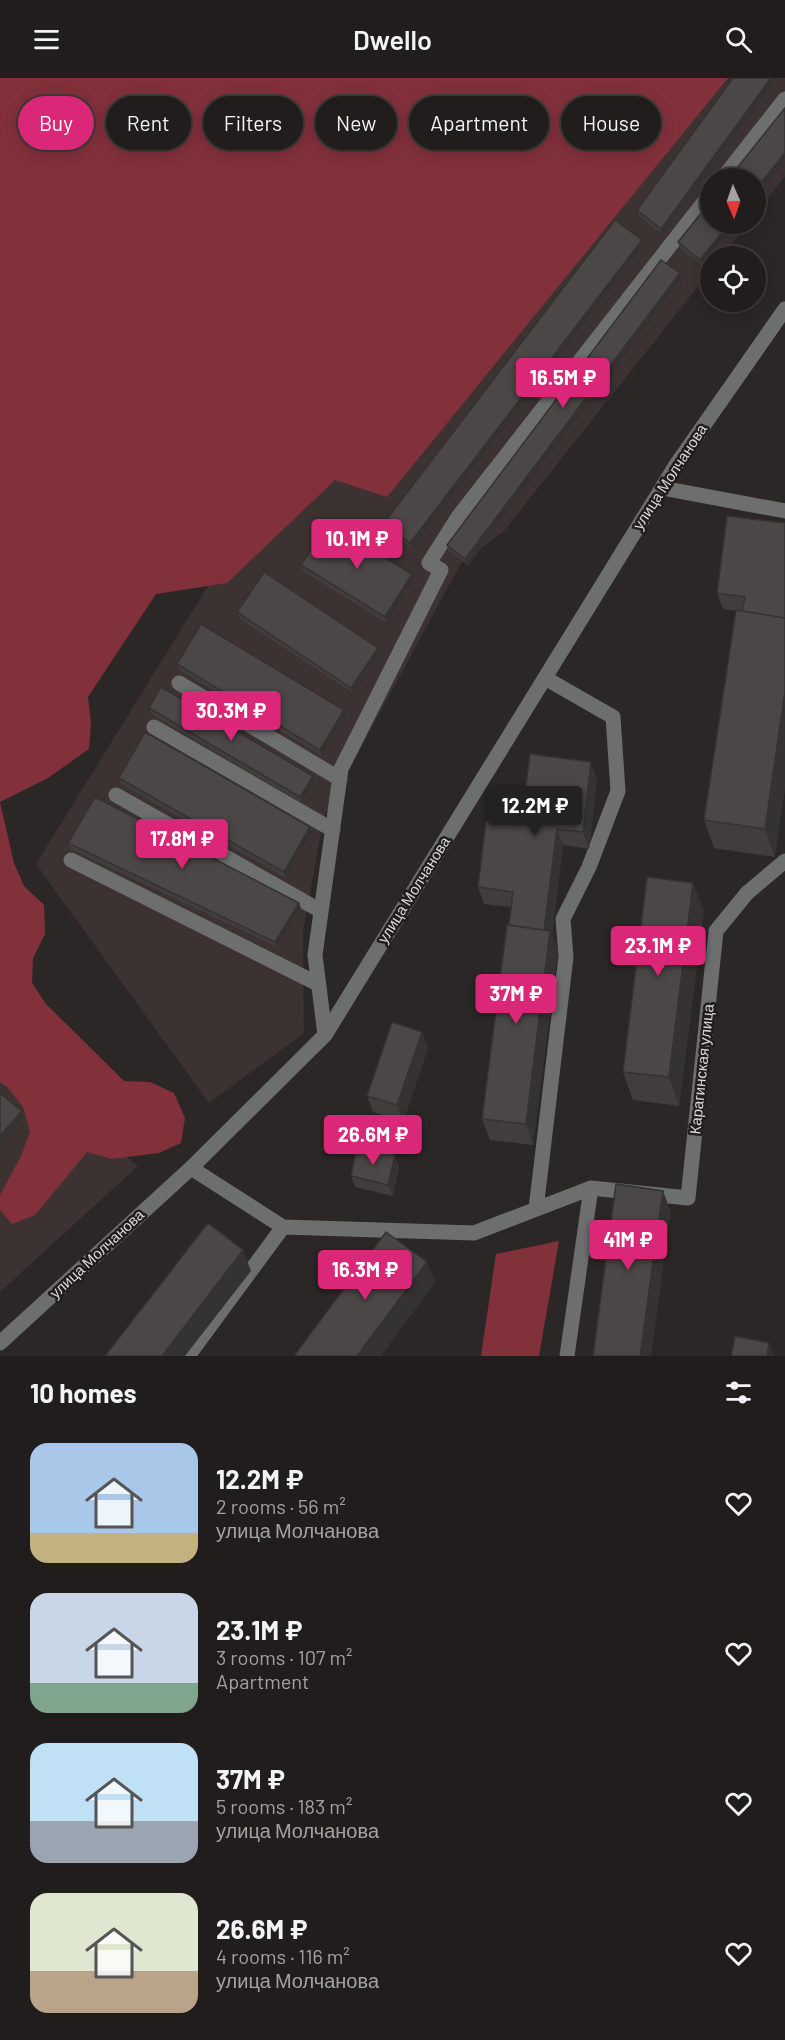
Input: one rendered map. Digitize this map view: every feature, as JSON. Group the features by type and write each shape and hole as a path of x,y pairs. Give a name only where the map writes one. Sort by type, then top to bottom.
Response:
{"street":[{"path":"731,168 785,99"},
{"path":"325,1035 315,955 341,769 441,570 429,563 458,517 700,207"},
{"name":"улица Молчанова","path":"0,1343 191,1168 325,1035 662,488 785,309"},
{"path":"662,488 785,511"},
{"path":"536,1209 566,957 563,920 589,867 618,791 613,717 545,678"},
{"path":"179,683 340,779"},
{"path":"154,727 333,830"},
{"path":"116,795 321,911"},
{"path":"71,860 318,984"},
{"name":"Карагинская улица","path":"591,1188 688,1198 716,931 747,893 785,861"},
{"path":"191,1168 283,1227 474,1233 591,1188 567,1356"},
{"path":"188,1356 283,1227"},
{"path":"385,1250 399,1231"}],"shaded area":[{"path":"0,78 728,78 387,497 335,480 227,583 156,594 88,697 91,723 89,749 48,778 0,802"},
{"path":"608,78 785,78 785,176 766,200 766,168 700,168 700,234 740,234 730,246 700,246 700,284 504,531 461,563 324,816 303,931 304,1033 209,1103 36,864 247,523 561,136 561,150 661,150 661,96 593,96"},
{"path":"0,802 14,863 24,886 44,905 45,934 33,958 32,983 46,1004 124,1081 150,1082 174,1093 185,1118 181,1143 159,1153 112,1159 87,1152 35,1215 12,1224 0,1210 0,1195 21,1156 30,1132 23,1107 8,1088 0,1082"},
{"path":"0,1055 138,1166 0,1292"},
{"path":"559,1241 539,1356 481,1356 496,1254"}],"building":[{"path":"733,78 771,78 705,168 700,168 700,175 661,229 637,210"},
{"path":"785,108 785,153 766,177 766,168 737,168"},
{"path":"700,215 700,234 721,234 711,246 700,246 700,260 678,242"},
{"path":"615,220 642,240 410,543 384,523"},
{"path":"661,260 680,273 465,559 447,545"},
{"path":"727,516 785,523 785,618 742,611 745,597 717,593"},
{"path":"328,523 412,574 385,617 301,565"},
{"path":"264,572 378,648 351,688 237,612"},
{"path":"736,610 785,618 785,691 765,829 704,820"},
{"path":"201,624 344,710 320,750 177,664"},
{"path":"161,687 313,776 300,797 149,708"},
{"path":"145,732 310,827 284,872 119,778"},
{"path":"530,754 591,762 583,832 557,829 544,930 509,925 513,892 478,887 486,821 521,825"},
{"path":"95,797 299,903 275,942 68,843"},
{"path":"647,877 693,883 669,1077 623,1072"},
{"path":"507,925 550,931 526,1124 482,1119"},
{"path":"392,1022 422,1032 397,1105 367,1096"},
{"path":"0,1093 22,1111 0,1136"},
{"path":"357,1147 395,1155 388,1185 351,1176"},
{"path":"616,1184 663,1191 640,1356 593,1356"},
{"path":"208,1223 243,1250 162,1356 105,1356"},
{"path":"386,1232 427,1262 357,1356 294,1356"},
{"path":"735,1336 769,1343 767,1356 731,1356"}]}
